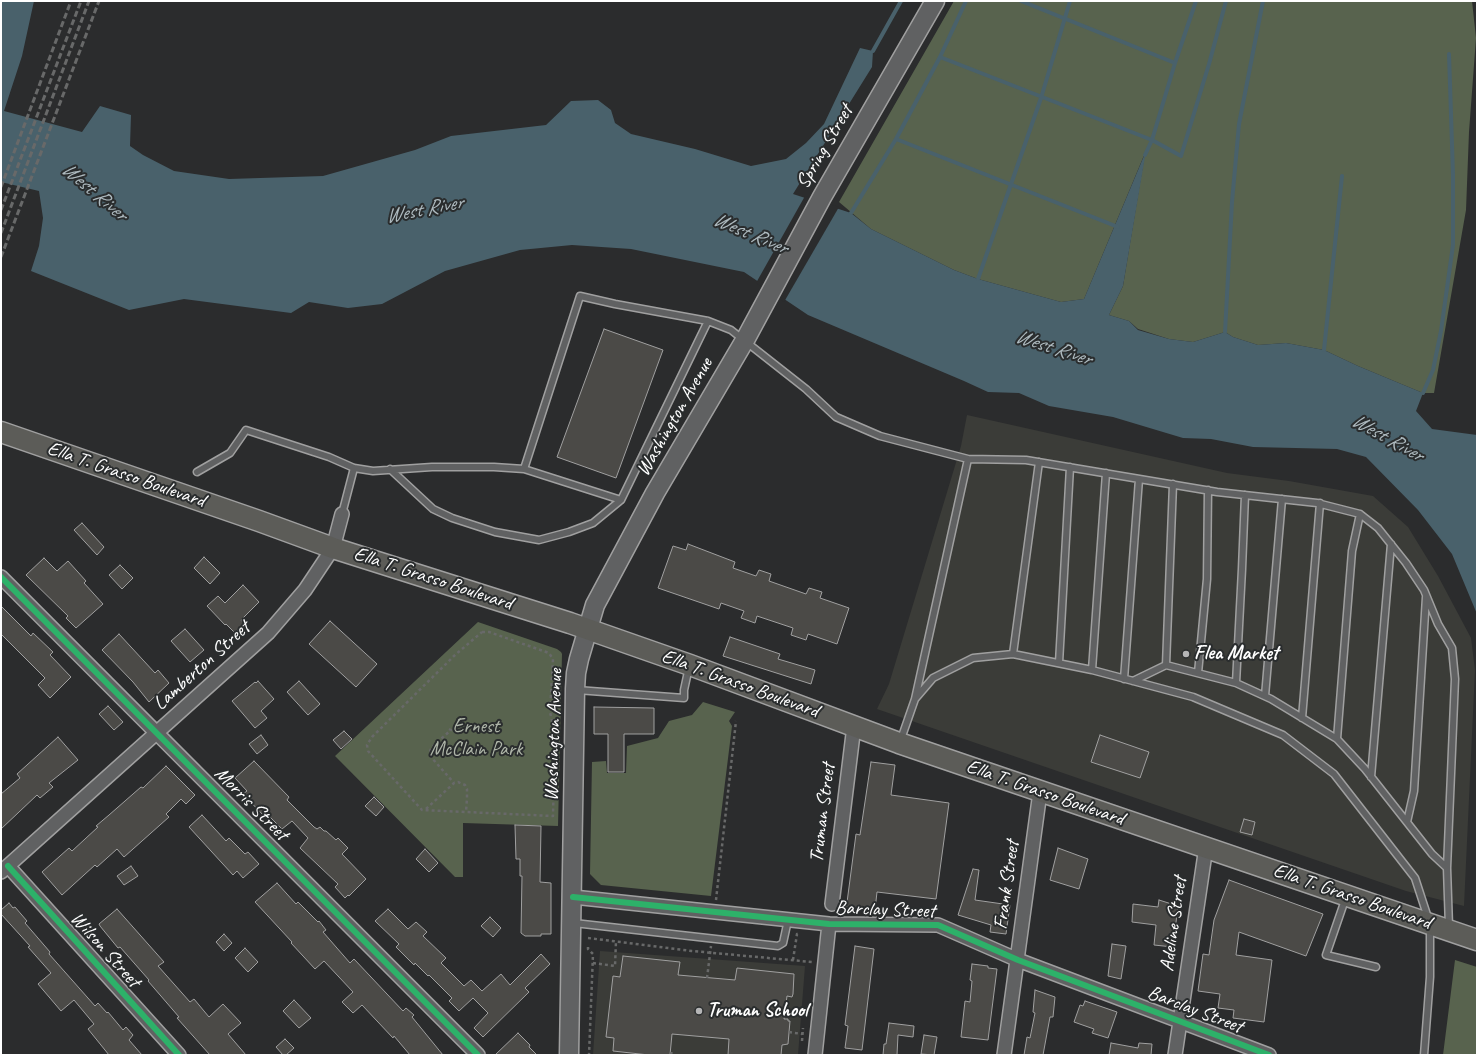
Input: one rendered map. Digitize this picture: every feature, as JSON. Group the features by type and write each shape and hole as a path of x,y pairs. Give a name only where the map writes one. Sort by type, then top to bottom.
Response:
{"main road":[{"name":"Spring Street","path":"757,317 822,197 935,1"},
{"name":"Washington Avenue","path":"570,1055 576,673 594,605 655,493 757,317"},
{"name":"Ella T. Grasso Boulevard","path":"1,432 259,520 334,548 588,629 690,665 899,743 1477,940"}],"street":[{"name":"Lamberton Street","path":"4,869 268,633 305,590 334,548 342,514"},
{"name":"Morris Street","path":"1,577 478,1055"},
{"name":"Truman Street","path":"832,904 854,726"},
{"name":"Frank Street","path":"1004,1055 1040,792"},
{"name":"Adeline Street","path":"1175,1055 1206,847"},
{"name":"Wilson Street","path":"4,869 179,1055"},
{"name":"Barclay Street","path":"573,897 829,924 938,925 1018,960 1269,1055"},
{"path":"814,1055 829,924"}],"lane":[{"path":"524,468 580,296 708,321 734,331 806,389 836,417 880,436 968,459 1026,460 1208,490 1320,504 1360,514 1378,528 1406,563 1426,595 1438,624 1452,648 1455,679 1446,868 1450,931"},
{"path":"390,469 433,509 452,518 495,532 538,540 569,532 593,523 621,500 708,321"},
{"path":"196,472 230,453 246,430 329,457 354,468 373,471 390,469 494,467 524,468 621,500"},
{"path":"899,743 915,699 968,459"},
{"path":"1013,654 1039,462"},
{"path":"1059,663 1070,467"},
{"path":"342,514 354,468"},
{"path":"1092,670 1106,473"},
{"path":"1124,679 1139,479"},
{"path":"1166,665 1173,484"},
{"path":"1198,673 1207,579 1208,490"},
{"path":"1236,683 1244,495"},
{"path":"1265,696 1282,499"},
{"path":"1302,718 1320,504"},
{"path":"1336,739 1352,550 1360,514"},
{"path":"1371,777 1391,544"},
{"path":"1406,822 1414,791 1426,595"},
{"path":"915,699 933,678 972,658 1013,654 1092,670 1193,698 1283,735 1334,774 1415,878 1430,924 1430,977 1424,1055"},
{"path":"575,689 684,698 684,690 690,665"},
{"path":"1133,681 1166,665 1236,683 1265,696 1302,718 1336,739 1371,777 1432,854 1446,868"},
{"path":"1346,896 1326,955 1376,967"},
{"path":"572,923 778,946 782,943 788,920"}],"path":[{"path":"482,632 489,632 549,653 553,660 550,712 555,734 553,816 466,812 434,812 422,810 368,751 368,745 372,737 455,655 482,632"},
{"path":"715,912 736,721"},
{"path":"449,728 451,730 431,748 430,752 431,757 454,783"},
{"path":"426,810 454,783 458,782 465,785 467,798 466,812"},
{"path":"793,960 797,934 803,935"},
{"path":"589,1055 593,954 588,949 588,938 812,962"},
{"path":"707,978 712,938"},
{"path":"593,963 614,966 616,942"},
{"path":"811,969 813,955"},
{"path":"801,1048 803,1026"},
{"path":"789,1032 802,1034"},
{"path":"671,1055 672,1050"}],"shaded area":[{"name":"Flea Market","path":"967,415 1227,473 1289,481 1373,496 1408,527 1438,576 1471,638 1475,670 1464,906 1406,891 877,709 889,684 961,446"},
{"name":"Truman School","path":"600,951 805,966 798,1055 593,1055"}],"green space":[{"path":"954,1 1472,1 1476,38 1469,132 1466,210 1434,393 1423,393 1324,350 1286,343 1258,345 1233,337 1225,332 1193,342 1169,339 1138,329 1129,321 1109,315 1123,286 1145,153 1084,299 1061,302 978,279 954,270 871,229 839,202"},
{"name":"Ernest McClain Park","path":"478,622 557,649 562,654 558,826 463,823 463,877 455,877 335,756"},
{"path":"703,702 735,712 729,721 732,726 711,896 601,885 590,874 592,762 606,761 607,773 626,773 627,746 658,738 669,721 692,715"},
{"path":"1455,960 1477,967 1477,1055 1443,1055"}],"water":[{"name":"West River","path":"1,1 34,1 22,56 4,111 82,132 100,106 131,115 130,146 143,155 174,171 229,179 323,176 415,150 451,136 546,125 571,101 598,100 611,110 615,123 631,134 695,149 751,166 786,159 806,143 824,124 860,48 873,51 872,67 793,194 851,213 871,229 954,270 978,279 1061,302 1084,299 1146,151 1123,286 1109,315 1129,321 1138,330 1169,339 1193,342 1225,332 1233,337 1258,345 1286,343 1324,350 1423,393 1416,411 1432,429 1477,435 1477,614 1452,554 1418,510 1366,457 1337,449 1253,447 1211,439 1183,438 1113,417 1049,406 1019,393 988,392 808,315 744,272 631,249 572,245 520,250 445,271 382,304 348,308 309,302 291,313 184,299 129,310 31,271 39,246 43,218 39,191 1,182"}],"pier":[{"path":"805,196 839,207 784,302 756,283"}],"building":[{"path":"604,329 663,350 616,478 557,457"},
{"path":"82,523 104,547 97,555 74,530"},
{"path":"688,544 735,562 733,568 756,576 759,570 771,574 769,581 806,594 809,588 822,592 820,598 849,608 837,644 808,634 806,640 791,635 793,628 757,616 755,623 741,618 744,611 721,603 719,609 658,588 673,546 686,550"},
{"path":"204,557 220,573 210,584 194,568"},
{"path":"44,558 57,571 68,561 86,581 84,583 103,604 76,628 66,618 68,616 26,575"},
{"path":"120,565 133,578 122,589 109,575"},
{"path":"243,585 259,602 241,620 244,624 235,633 207,606 218,596 225,603"},
{"path":"1,606 31,636 33,633 53,652 50,655 71,677 50,698 38,685 45,678 1,634"},
{"path":"330,621 377,664 356,687 309,644"},
{"path":"185,629 204,650 190,662 171,641"},
{"path":"119,634 155,673 158,670 169,683 149,702 133,682 102,650"},
{"path":"730,637 780,654 778,659 815,670 811,684 723,656"},
{"path":"258,681 274,699 261,711 267,718 255,728 232,701"},
{"path":"299,681 320,704 308,715 287,692"},
{"path":"108,706 123,722 114,730 99,714"},
{"path":"594,707 654,708 654,734 624,734 624,772 608,772 608,734 594,734"},
{"path":"344,731 352,739 341,749 333,740"},
{"path":"261,735 268,745 257,754 249,744"},
{"path":"1100,735 1149,752 1140,778 1091,762"},
{"path":"58,737 78,760 49,783 53,787 40,798 37,795 1,829 1,794 20,778 17,774"},
{"path":"254,761 289,797 287,800 314,827 317,829 320,827 336,840 338,838 348,848 342,854 366,879 349,896 348,895 345,898 335,887 338,884 300,848 308,838 292,821 282,829 266,813 264,816 243,794 247,791 235,778"},
{"path":"871,762 895,765 891,795 949,803 936,899 877,892 875,910 846,910 856,834 860,835"},
{"path":"166,766 195,795 186,804 181,799 166,814 169,817 124,857 117,849 97,867 95,865 62,895 42,872 69,848 72,851 98,827 96,826 141,787 143,788"},
{"path":"374,797 384,807 376,816 365,806"},
{"path":"202,815 226,841 229,838 245,854 248,852 259,864 243,878 237,871 233,875 189,827"},
{"path":"1244,819 1255,822 1252,835 1240,832"},
{"path":"515,825 541,826 540,882 551,883 551,934 541,934 541,936 525,936 521,933 522,876 520,876 520,859 516,859"},
{"path":"1058,848 1088,859 1079,889 1050,880"},
{"path":"425,849 438,863 429,872 416,859"},
{"path":"131,866 138,876 124,885 117,876"},
{"path":"973,869 979,870 975,900 1010,905 1006,934 990,932 991,925 958,915"},
{"path":"1229,880 1323,914 1306,956 1239,932 1236,955 1272,960 1264,1022 1233,1018 1234,1010 1218,1008 1220,994 1198,991 1203,954 1209,955 1214,920"},
{"path":"277,883 296,904 298,902 318,922 319,921 326,930 323,932 350,963 354,959 403,1011 406,1008 414,1015 412,1017 443,1055 410,1055 394,1036 393,1038 362,1005 353,1013 342,1002 353,992 324,961 315,969 255,902"},
{"path":"1159,900 1178,906 1173,947 1154,945 1156,925 1132,922 1133,904 1158,907"},
{"path":"9,903 13,908 15,907 27,921 25,923 50,952 49,954 95,1006 98,1003 107,1013 108,1012 123,1030 126,1027 133,1035 129,1040 142,1055 109,1055 88,1029 94,1024 74,1000 61,1011 38,984 51,973 28,947 30,946 1,914 1,910"},
{"path":"117,909 164,962 158,966 190,1002 194,999 209,1017 223,1004 241,1023 228,1034 246,1055 210,1055 177,1018 179,1017 148,981 149,980 120,947 118,948 100,926 99,924"},
{"path":"388,909 408,929 416,922 427,932 423,936 446,958 441,963 464,986 471,980 482,991 501,974 510,985 541,954 550,964 525,988 529,992 483,1037 474,1028 488,1013 473,998 459,1011 449,1001 452,998 429,975 428,976 415,963 414,965 396,947 399,944 375,921"},
{"path":"490,917 501,928 493,937 481,926"},
{"path":"224,934 232,943 224,951 216,942"},
{"path":"1112,944 1126,946 1121,979 1108,976"},
{"path":"855,946 874,949 862,1050 845,1048 848,1026 845,1025"},
{"path":"245,948 258,962 248,972 235,958"},
{"name":"Truman School","path":"623,956 680,962 678,975 735,980 737,968 794,974 793,994 792,997 787,996 784,1019 788,1019 788,1021 790,1021 788,1044 782,1045 781,1055 728,1055 729,1039 672,1034 670,1055 649,1055 613,1051 614,1038 606,1037 613,976 620,977"},
{"path":"972,964 997,969 988,1040 961,1037 965,1001 970,1002"},
{"path":"1035,990 1055,997 1053,1017 1050,1017 1043,1055 1024,1055 1027,1037 1030,1038 1035,1013 1033,1012"},
{"path":"294,1000 311,1018 299,1028 283,1011"},
{"path":"1085,1001 1117,1012 1108,1038 1092,1033 1094,1029 1074,1022 1080,1005 1083,1006"},
{"path":"889,1023 914,1026 913,1037 898,1035 897,1055 883,1055"},
{"path":"518,1033 530,1045 529,1047 537,1055 495,1055"},
{"path":"924,1035 937,1037 934,1055 921,1054"},
{"path":"285,1039 294,1048 286,1055 283,1055 276,1047"},
{"path":"1111,1043 1138,1048 1139,1043 1152,1044 1151,1055 1109,1055"}],"waterway":[{"path":"873,51 901,1"},
{"path":"851,213 896,139 940,57 966,1"},
{"path":"1021,1 1175,63"},
{"path":"978,279 1041,98 1070,1"},
{"path":"940,57 1152,140 1175,63 1196,1"},
{"path":"1145,155 1152,140 1181,156 1209,64 1226,1"},
{"path":"1225,332 1232,202 1239,124 1263,1"},
{"path":"1423,393 1433,370 1441,331 1453,245 1453,175 1449,54"},
{"path":"896,139 1118,227"},
{"path":"1324,350 1342,176"}],"railway":[{"path":"1,187 71,1"},
{"path":"1,210 81,1"},
{"path":"1,233 89,1"},
{"path":"1,257 99,1"}],"cycle path":[{"path":"1,577 478,1055"},
{"path":"8,866 179,1055"},
{"path":"573,897 829,924 938,925 1018,960 1269,1055"}],"place":[{"name":"Flea Market","path":"1186,654"},
{"name":"Truman School","path":"699,1011"}]}
